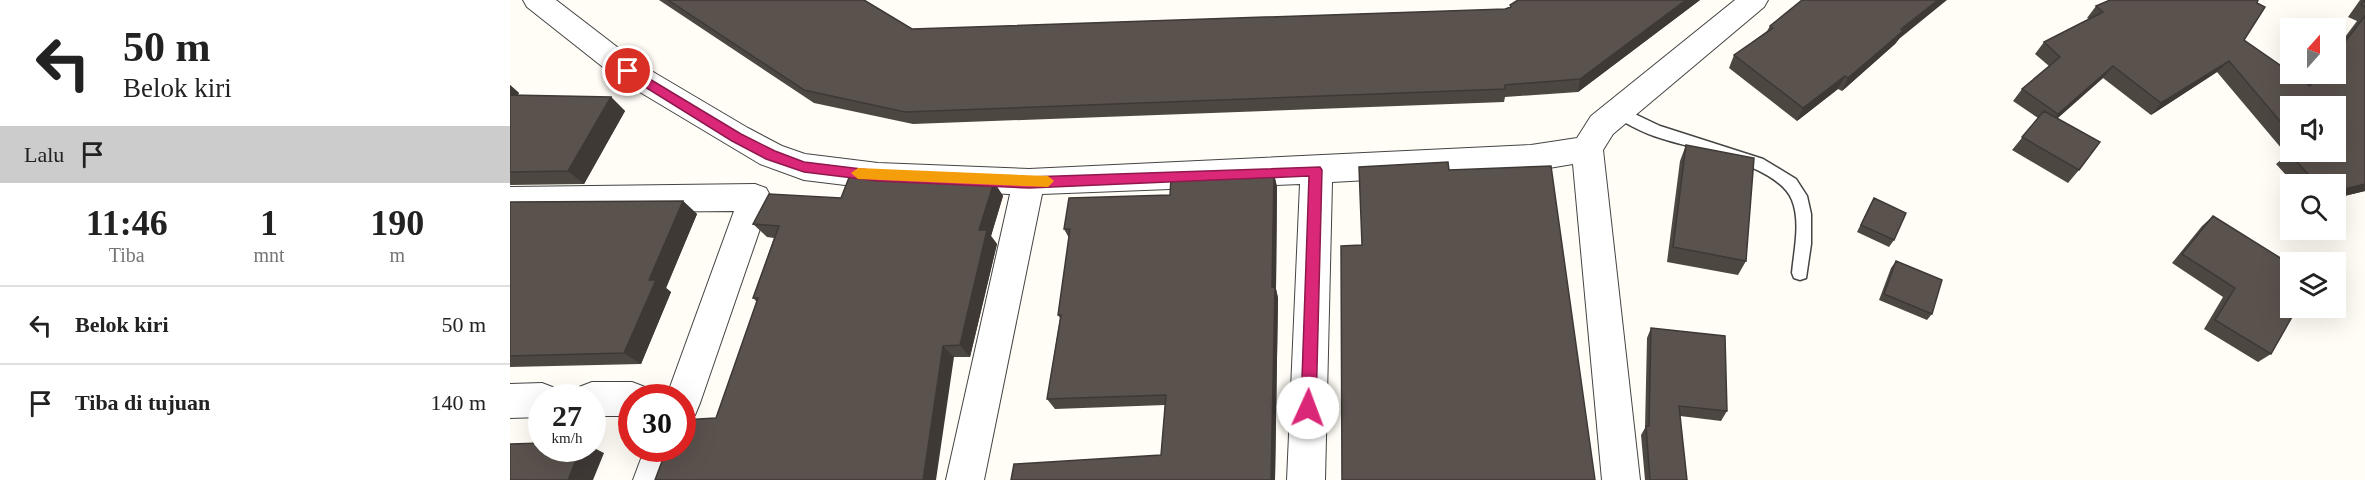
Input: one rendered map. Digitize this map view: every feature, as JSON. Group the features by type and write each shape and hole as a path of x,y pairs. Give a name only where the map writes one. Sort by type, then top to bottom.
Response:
{"street":[{"path":"537,0 628,71 737,137 771,155 804,167 878,176 1029,182 1531,158 1587,149"},
{"path":"1621,480 1587,149 1602,125 1754,0"},
{"path":"1306,480 1316,170"},
{"path":"965,480 1029,182"},
{"path":"510,200 755,197 689,384"},
{"path":"510,401 528,400"},
{"path":"652,480 659,462"}],"lane":[{"path":"1618,112 1658,131 1758,163 1786,179 1799,194 1804,219 1800,273"}],"building":[{"path":"668,0 864,0 912,29 1505,9 1518,0 1686,0 1580,79 1505,85 1505,89 905,112 804,90"},
{"path":"1802,0 1938,0 1901,29 1903,31 1848,78 1845,76 1803,108 1734,55 1773,28 1770,26"},
{"path":"2110,0 2258,0 2257,3 2265,7 2244,40 2280,65 2280,84 2307,84 2310,86 2312,84 2346,84 2346,40 2365,16 2365,184 2346,189 2346,174 2308,174 2297,162 2346,162 2346,96 2280,96 2280,121 2229,61 2161,103 2113,66 2058,114 2022,89 2060,57 2044,42 2103,12 2096,6"},
{"path":"510,95 611,97 568,171 510,172"},
{"path":"2044,111 2100,142 2079,170 2022,137"},
{"path":"1686,145 1754,158 1746,261 1673,247"},
{"path":"1448,162 1449,170 1551,166 1595,480 1342,480 1341,246 1362,245 1359,167"},
{"path":"1274,174 1272,287 1275,286 1271,480 1011,480 1014,464 1161,455 1166,395 1047,399 1061,315 1058,315 1070,229 1064,229 1069,198 1170,195 1171,178"},
{"path":"850,175 890,178 889,180 994,182 979,230 987,230 960,345 943,346 923,480 655,480 662,462 696,462 696,419 716,418 758,298 753,298 779,226 753,224 769,194 841,198"},
{"path":"1874,198 1906,213 1894,240 1861,225"},
{"path":"683,201 649,280 656,280 624,353 510,356 510,202"},
{"path":"2213,216 2280,258 2280,318 2291,318 2271,354 2215,320 2235,288 2182,254"},
{"path":"1896,261 1942,280 1932,314 1884,294"},
{"path":"1651,328 1725,336 1727,411 1679,406 1687,480 1650,480 1646,426 1649,426"},
{"path":"528,443 528,462 575,462 568,480 510,480 510,444"}],"slow traffic":[{"path":"858,173 878,176 1048,181"}],"route":[{"path":"628,71 737,137 771,155 804,167 878,176 1029,182 1316,170 1308,408"}]}
